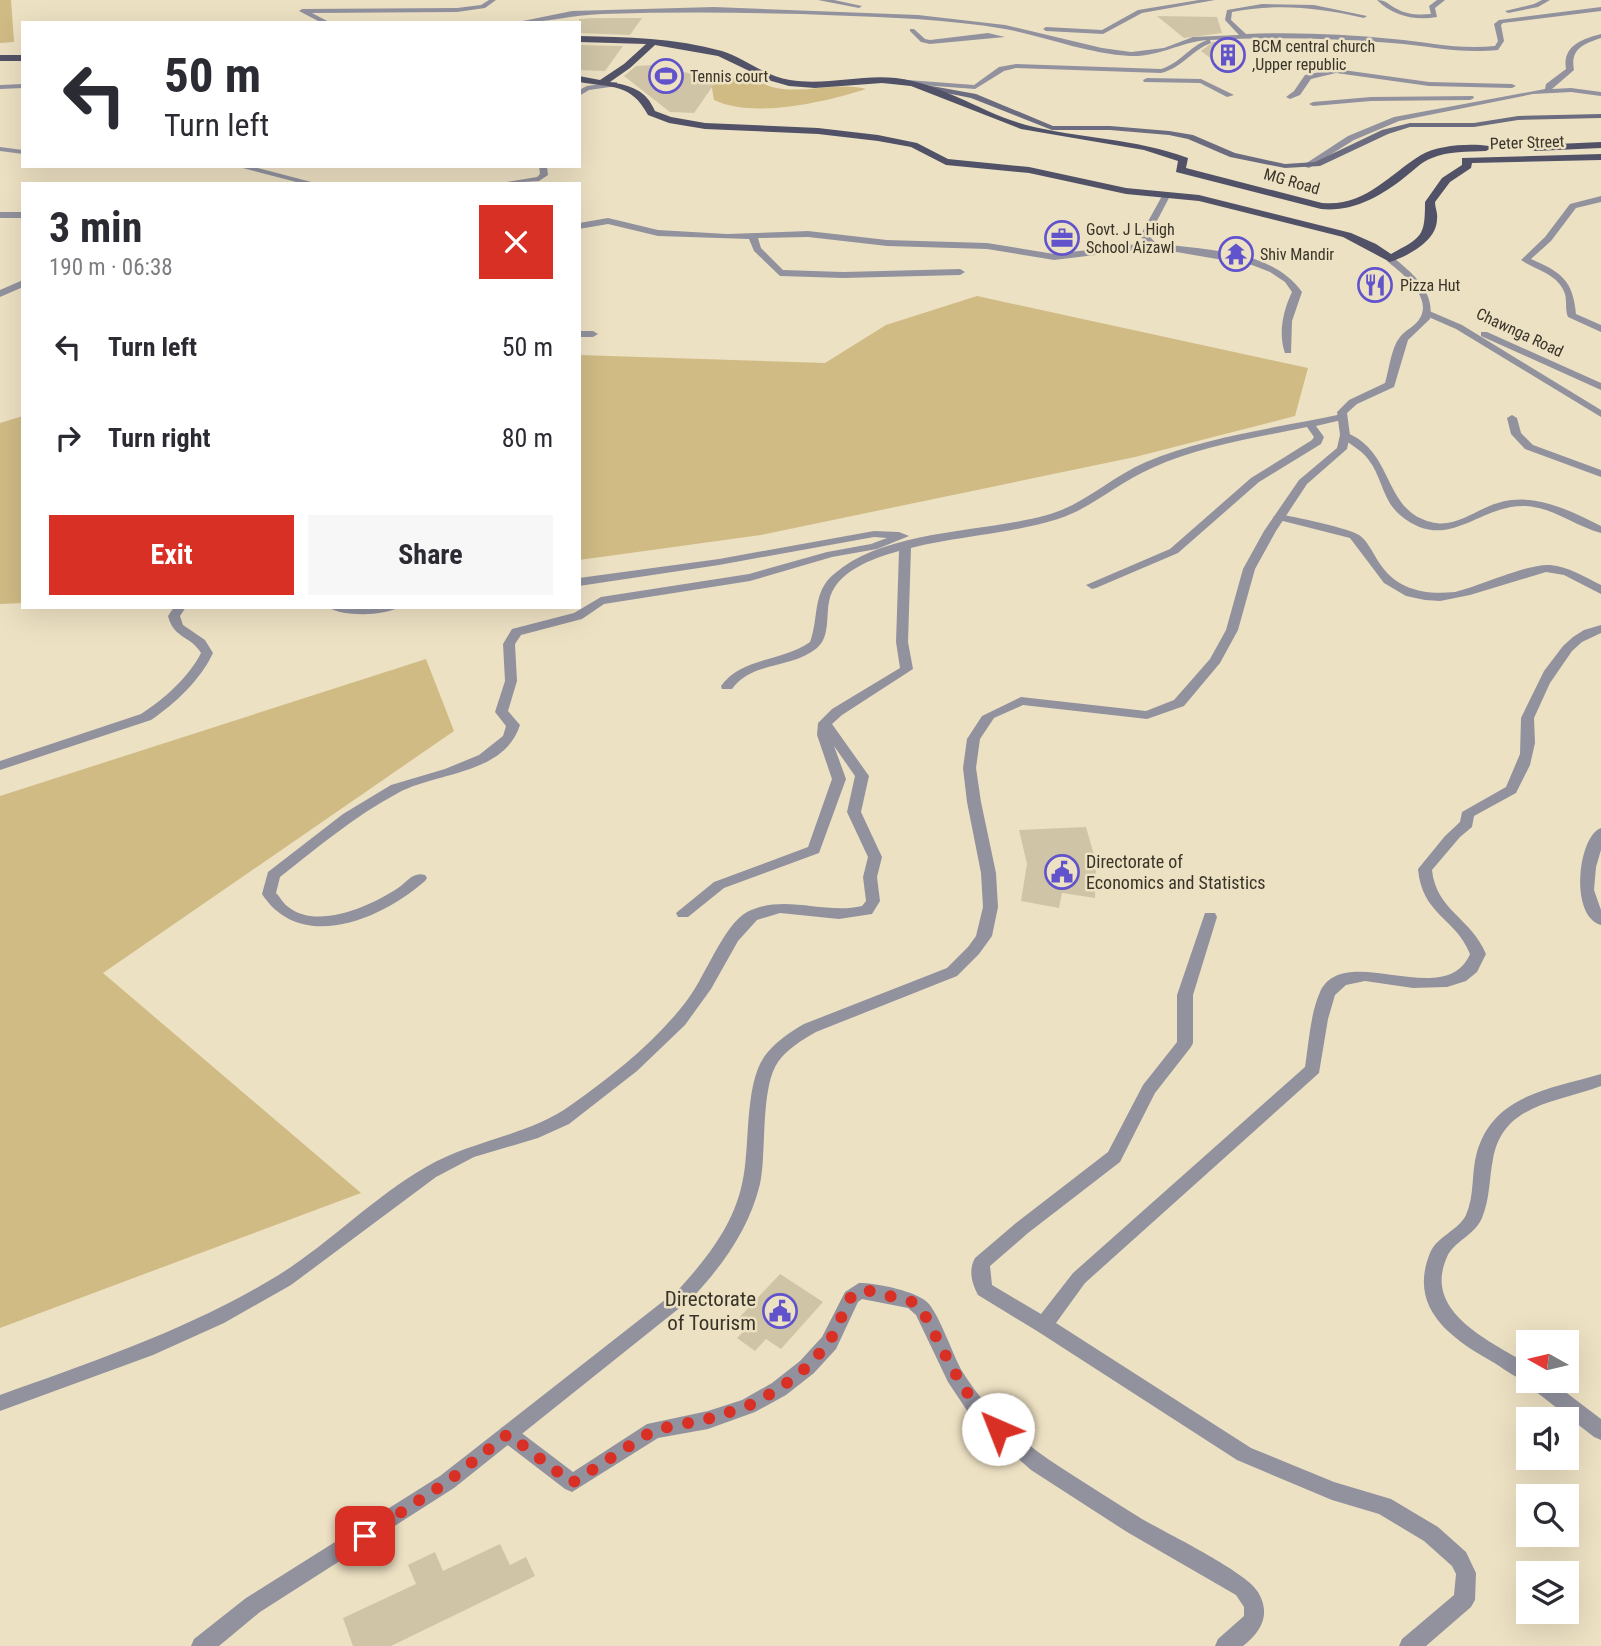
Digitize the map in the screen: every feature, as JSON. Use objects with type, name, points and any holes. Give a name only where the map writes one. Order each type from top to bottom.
[{"type":"main road","points":[[581,39],[652,43],[718,53],[770,80],[793,84],[895,81],[955,90],[1052,128],[1110,128],[1169,133],[1259,162],[1306,166],[1325,161],[1385,132],[1410,125],[1474,125],[1518,118],[1601,116]]},
{"type":"main road","points":[[603,82],[627,66],[652,43]]},
{"type":"main road","points":[[0,61],[21,60]]},
{"type":"main road","points":[[581,79],[614,84],[640,94],[651,113],[669,120],[726,128],[818,131],[868,136],[914,145],[946,162],[1040,172],[1166,196],[1199,198],[1347,235],[1372,246],[1390,259]]},
{"type":"main road","name":"MG Road","points":[[895,81],[963,100],[1022,126],[1156,147],[1184,160],[1181,170],[1321,206],[1341,208],[1357,203],[1387,185],[1426,156],[1448,150],[1601,145]]},
{"type":"main road","name":"Peter Street","points":[[1390,259],[1422,239],[1432,219],[1430,202],[1446,180],[1467,166],[1466,159],[1601,157]]},
{"type":"street","points":[[324,21],[302,11],[449,11],[482,6],[493,0]]},
{"type":"street","points":[[632,12],[633,0]]},
{"type":"street","points":[[733,0],[766,10]]},
{"type":"street","points":[[821,0],[934,14],[967,24]]},
{"type":"street","points":[[1143,0],[1156,8]]},
{"type":"street","points":[[526,21],[560,14],[676,9],[766,10],[918,17],[1017,30],[1103,32],[1132,13],[1212,0]]},
{"type":"street","points":[[1380,0],[1395,12],[1422,18],[1434,16],[1431,7],[1442,0]]},
{"type":"street","points":[[1501,21],[1499,13],[1536,6],[1547,0]]},
{"type":"street","points":[[1244,36],[1228,20],[1230,11],[1252,6],[1287,5],[1334,9],[1364,16]]},
{"type":"street","points":[[912,30],[923,41],[929,42],[988,35],[1099,53],[1131,54],[1165,50],[1193,39],[1244,36],[1392,41],[1475,51],[1497,48],[1502,41],[1497,24],[1501,21],[1601,9]]},
{"type":"street","points":[[1017,30],[1131,54]]},
{"type":"street","points":[[895,81],[969,87],[979,85],[1010,67],[1096,71],[1170,70],[1202,43],[1244,36]]},
{"type":"street","points":[[1306,166],[1352,138],[1397,119],[1548,88],[1570,70],[1568,60],[1572,51],[1586,41],[1601,36]]},
{"type":"street","points":[[1096,71],[1150,80],[1200,81],[1230,95]]},
{"type":"street","points":[[1290,97],[1297,93],[1308,77],[1336,71],[1429,85],[1511,86],[1601,94]]},
{"type":"street","points":[[581,92],[587,88],[614,84]]},
{"type":"street","points":[[0,87],[21,86]]},
{"type":"street","points":[[1313,104],[1371,99],[1488,97],[1511,86]]},
{"type":"street","points":[[0,149],[21,152]]},
{"type":"street","points":[[248,168],[308,182]]},
{"type":"street","points":[[514,182],[539,179],[544,175],[543,168]]},
{"type":"street","points":[[274,182],[285,176]]},
{"type":"street","points":[[1153,245],[1144,236],[1166,196]]},
{"type":"street","points":[[1601,199],[1575,204],[1548,239],[1525,260],[1551,272],[1568,290],[1571,315],[1601,329]]},
{"type":"street","points":[[0,215],[21,215]]},
{"type":"street","points":[[581,226],[608,221],[658,233],[753,236],[808,234],[887,243],[987,246],[1054,257],[1153,245],[1246,262],[1281,272],[1292,281],[1297,292],[1287,311],[1285,328],[1288,351]]},
{"type":"street","points":[[753,236],[757,249],[780,273],[821,275],[960,272]]},
{"type":"street","points":[[1390,259],[1415,282],[1427,308],[1601,414]]},
{"type":"street","points":[[0,294],[21,284]]},
{"type":"street","points":[[202,1646],[253,1605],[410,1508],[661,1315],[712,1265],[731,1237],[751,1184],[762,1080],[771,1059],[789,1041],[810,1028],[952,972],[969,957],[984,936],[992,892],[969,766],[970,744],[987,715],[1001,705],[1021,701],[1147,715],[1164,711],[1179,703],[1216,660],[1232,630],[1249,569],[1279,517],[1303,482],[1342,449],[1345,435],[1342,418],[1346,407],[1390,385],[1402,339],[1425,319],[1427,308]]},
{"type":"street","name":"Chawnga Road","points":[[1427,308],[1601,387]]},
{"type":"street","points":[[581,334],[593,334]]},
{"type":"street","points":[[421,878],[404,891],[368,910],[335,919],[302,921],[279,911],[269,894],[273,875],[348,817],[396,788],[474,763],[505,742],[513,725],[501,712],[511,681],[509,644],[516,632],[578,615],[601,601],[738,580],[831,554],[940,539],[1055,517],[1151,464],[1241,438],[1342,418]]},
{"type":"street","points":[[1512,418],[1516,433],[1529,447],[1601,474]]},
{"type":"street","points":[[1092,586],[1174,551],[1255,480],[1317,442],[1318,437],[1310,424]]},
{"type":"street","points":[[1345,435],[1374,459],[1391,499],[1416,521],[1453,527],[1499,506],[1527,503],[1559,510],[1601,530]]},
{"type":"street","points":[[1279,517],[1354,536],[1383,577],[1403,590],[1422,595],[1460,596],[1548,568],[1571,574],[1601,590]]},
{"type":"street","points":[[581,582],[719,562],[874,534],[904,542]]},
{"type":"street","points":[[727,686],[730,678],[739,672],[778,663],[808,650],[818,638],[820,606],[831,583],[866,558],[904,542]]},
{"type":"street","points":[[683,913],[719,885],[814,850],[839,779],[824,735],[825,723],[837,712],[907,669],[902,642],[904,542]]},
{"type":"street","points":[[0,766],[135,722],[155,712],[201,666],[207,653],[201,643],[177,627],[174,616],[179,609]]},
{"type":"street","points":[[346,609],[376,609]]},
{"type":"street","points":[[1044,1325],[1079,1278],[1313,1069],[1322,1007],[1334,985],[1351,977],[1365,976],[1453,982],[1470,971],[1478,954],[1476,944],[1470,935],[1432,901],[1426,891],[1425,869],[1436,858],[1451,833],[1467,824],[1467,815],[1473,808],[1483,802],[1504,798],[1515,785],[1525,763],[1527,720],[1547,673],[1583,634],[1601,629]]},
{"type":"street","points":[[0,1403],[157,1347],[232,1311],[346,1238],[414,1184],[452,1160],[488,1145],[535,1134],[559,1123],[677,1027],[697,1000],[742,925],[754,915],[777,909],[843,912],[867,910],[873,901],[870,877],[875,857],[854,812],[862,776],[825,723]]},
{"type":"street","points":[[1601,833],[1590,855],[1585,896],[1590,909],[1601,920]]},
{"type":"street","points":[[1210,917],[1185,995],[1185,1043],[1149,1089],[1114,1157],[981,1263],[980,1276],[984,1290],[1044,1325],[1244,1454],[1332,1491],[1384,1506],[1447,1545],[1466,1573],[1464,1601],[1410,1646]]},
{"type":"street","points":[[1516,1366],[1452,1325],[1436,1308],[1431,1290],[1432,1273],[1441,1250],[1473,1221],[1486,1150],[1501,1118],[1518,1107],[1601,1080]]},
{"type":"street","points":[[508,1434],[572,1483],[654,1430],[708,1419],[748,1406],[779,1389],[807,1367],[829,1343],[851,1297],[859,1291],[870,1291],[913,1302],[922,1310],[955,1376],[979,1412],[1017,1447],[1075,1489],[1244,1588],[1253,1599],[1257,1612],[1253,1623],[1226,1646]]},
{"type":"street","points":[[1552,1393],[1601,1431]]},
{"type":"shaded area","points":[[0,0],[11,0],[14,42],[0,43]]},
{"type":"shaded area","points":[[747,75],[769,86],[784,89],[843,86],[866,89],[831,99],[769,108],[730,106],[714,100],[712,88],[707,84]]},
{"type":"shaded area","points":[[977,296],[1308,368],[1295,416],[1135,457],[761,535],[581,560],[581,355],[825,363],[886,325]]},
{"type":"shaded area","points":[[21,417],[21,603],[0,604],[0,423]]},
{"type":"shaded area","points":[[426,659],[454,731],[103,973],[361,1193],[0,1328],[0,796]]},
{"type":"building","points":[[1157,16],[1217,17],[1222,33],[1184,38]]},
{"type":"building","points":[[642,18],[630,35],[581,33],[579,19]]},
{"type":"building","points":[[1213,42],[1226,42],[1231,58],[1213,60],[1201,51]]},
{"type":"building","points":[[581,45],[623,46],[605,71],[581,70]]},
{"type":"building","points":[[655,65],[717,80],[694,113],[670,112],[624,76],[636,66]]},
{"type":"building","name":"Directorate of Economics and Statistics","points":[[1086,827],[1096,862],[1095,898],[1062,893],[1059,908],[1021,901],[1027,864],[1019,830]]},
{"type":"building","name":"Directorate of Tourism","points":[[780,1274],[823,1302],[781,1349],[766,1339],[755,1351],[737,1338],[748,1327],[737,1320]]},
{"type":"building","points":[[500,1544],[510,1565],[526,1557],[535,1576],[391,1646],[353,1646],[343,1618],[416,1584],[408,1565],[435,1552],[443,1571]]},
{"type":"place","name":"BCM central church ,Upper republic","points":[[1228,55]]},
{"type":"place","name":"Tennis court","points":[[666,76]]},
{"type":"place","name":"Govt. J L High School Aizawl","points":[[1062,238]]},
{"type":"place","name":"Shiv Mandir","points":[[1236,254]]},
{"type":"place","name":"Pizza Hut","points":[[1375,285]]},
{"type":"place","name":"Directorate of Economics and Statistics","points":[[1062,872]]},
{"type":"place","name":"Directorate of Tourism","points":[[780,1311]]},
{"type":"route","points":[[365,1536],[447,1482],[508,1434],[572,1483],[654,1430],[669,1429],[748,1406],[779,1389],[807,1367],[829,1343],[851,1297],[859,1291],[870,1291],[913,1302],[922,1310],[955,1376],[979,1412],[998,1429]]}]
